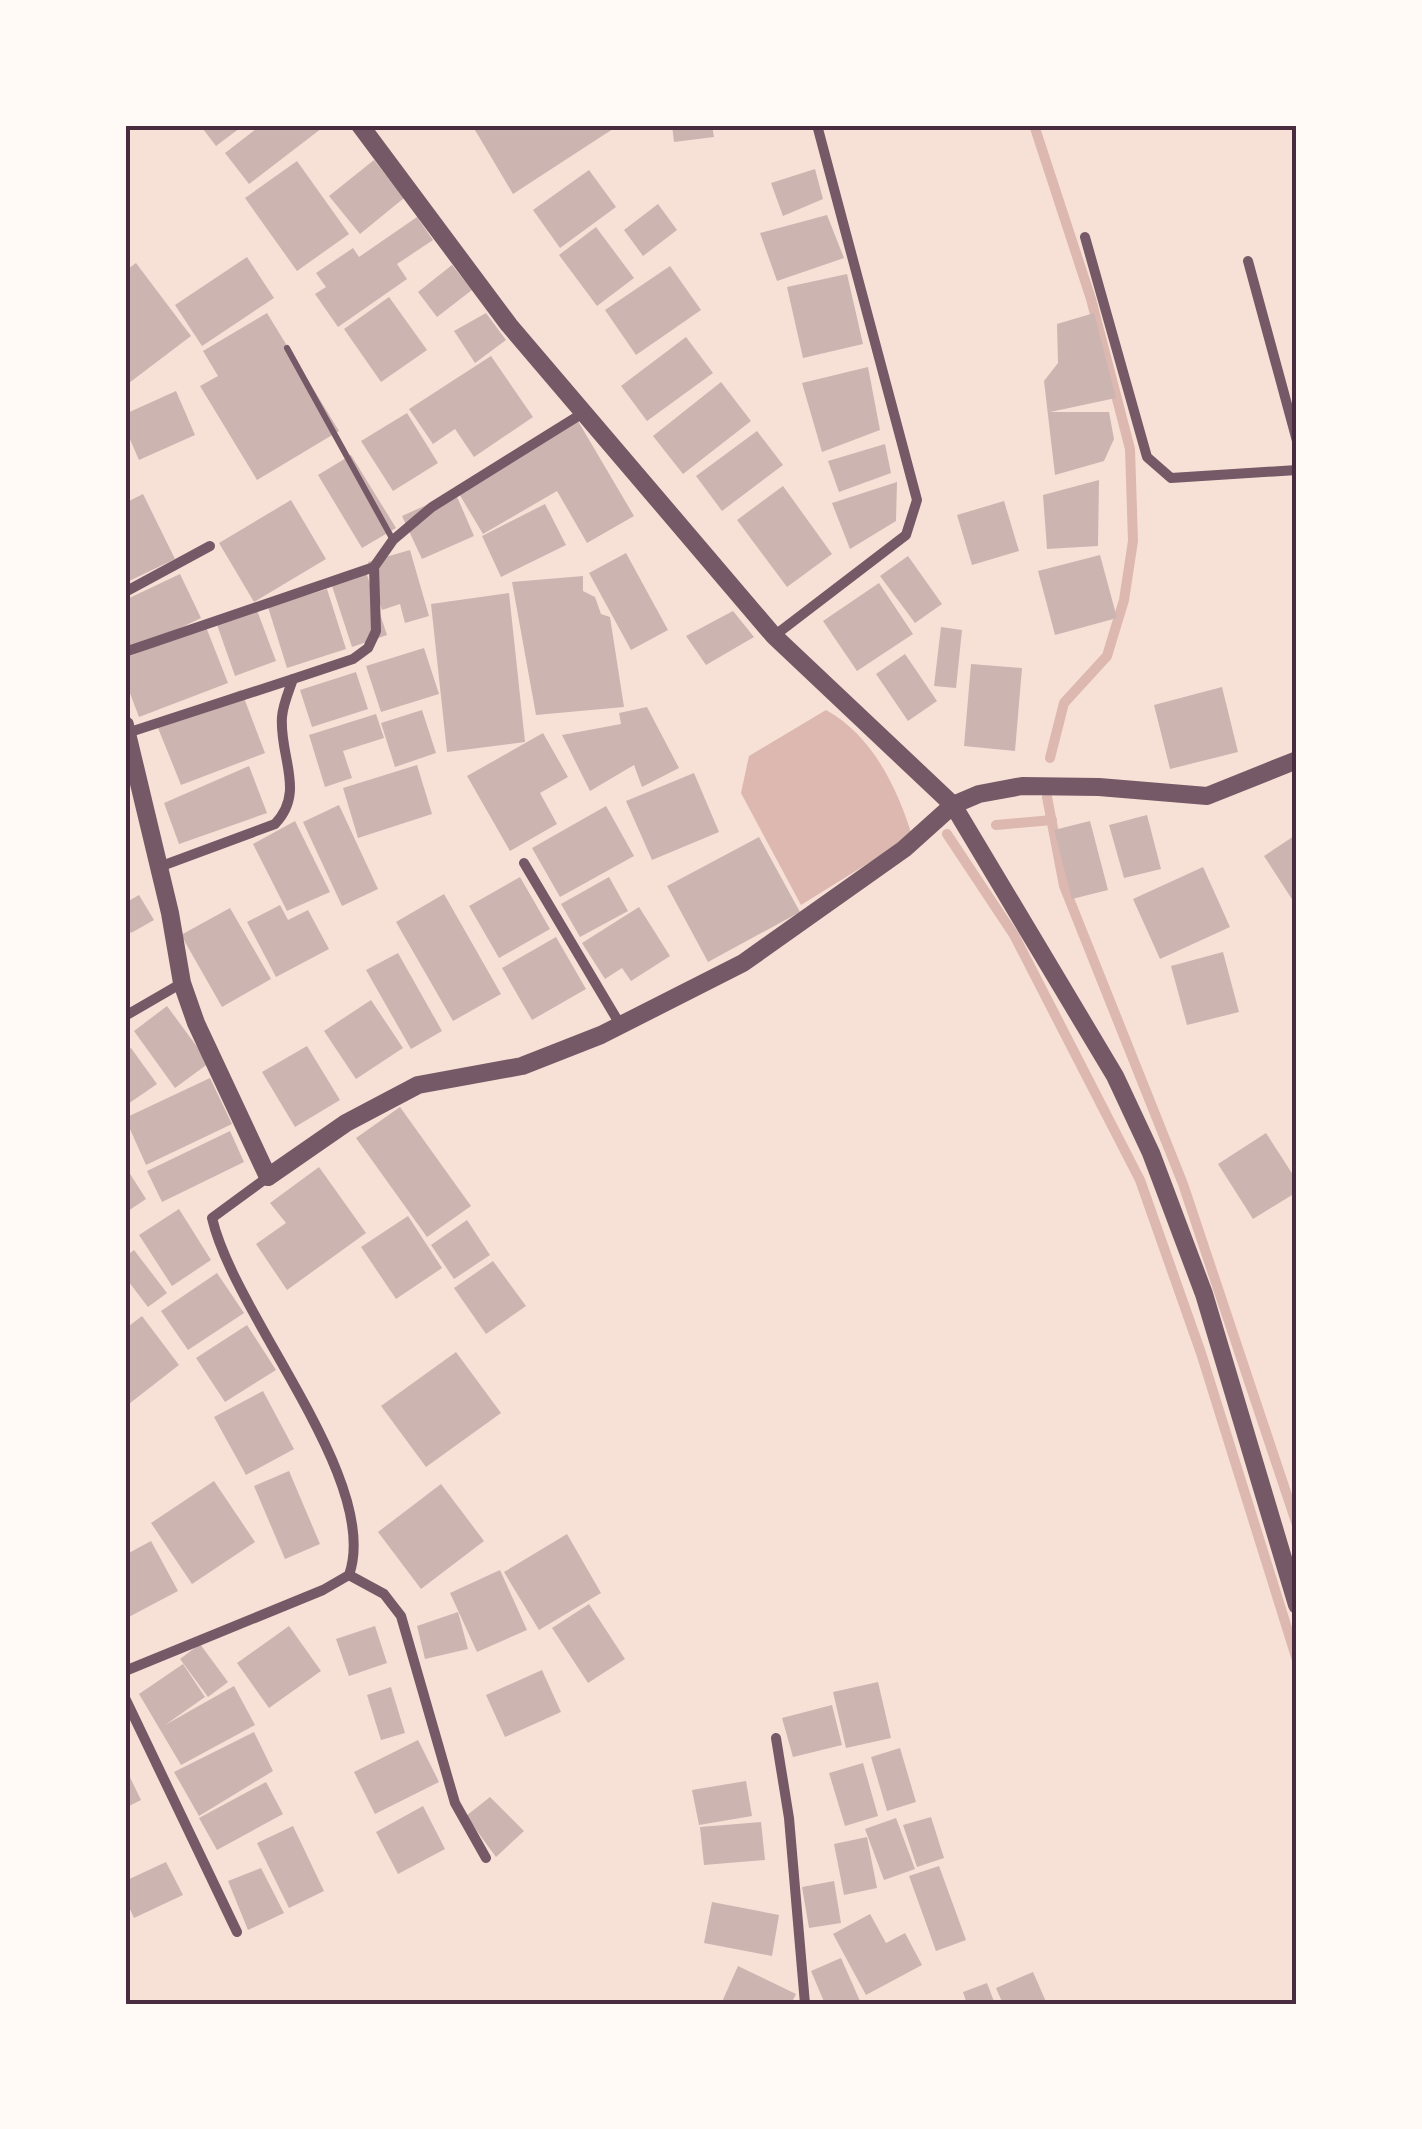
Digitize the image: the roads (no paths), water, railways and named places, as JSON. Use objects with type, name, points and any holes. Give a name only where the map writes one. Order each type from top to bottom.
[{"type":"street","points":[[360,125],[508,325],[774,636],[954,805],[1115,1076],[1151,1153],[1204,1294],[1297,1605]]},
{"type":"street","points":[[774,636],[906,535],[916,500],[818,125]]},
{"type":"street","points":[[1086,237],[1147,457],[1159,472],[1171,478],[1297,470]]},
{"type":"street","points":[[1248,262],[1297,441]]},
{"type":"street","points":[[125,652],[374,567],[393,540],[432,507],[584,413]]},
{"type":"street","points":[[125,592],[210,546]]},
{"type":"street","points":[[268,1177],[196,1023],[182,983],[126,729],[353,659],[368,648],[376,631],[374,567]]},
{"type":"street","points":[[159,868],[275,824],[286,812],[292,794],[282,718],[293,679]]},
{"type":"street","points":[[349,1575],[357,1538],[340,1477],[296,1395],[284,1361],[263,1332],[220,1249],[212,1218],[346,1123],[418,1085],[522,1066],[621,1026],[743,963],[904,850],[954,805],[980,794],[1022,786],[1100,787],[1207,796],[1297,760]]},
{"type":"street","points":[[524,863],[621,1026]]},
{"type":"street","points":[[125,1016],[182,983]]},
{"type":"street","points":[[125,1670],[349,1575]]},
{"type":"street","points":[[349,1575],[384,1594],[401,1616],[455,1803],[486,1858]]},
{"type":"street","points":[[125,1698],[237,1932]]},
{"type":"street","points":[[776,1738],[788,1818],[805,2004]]},
{"type":"lane","points":[[288,348],[393,540]]},
{"type":"waterway","points":[[1034,125],[1091,299],[1130,449],[1133,541],[1124,600],[1107,656],[1064,703],[1050,758]]},
{"type":"waterway","points":[[1047,797],[1064,886],[1183,1184],[1297,1525]]},
{"type":"waterway","points":[[996,825],[1052,820]]},
{"type":"waterway","points":[[947,834],[1014,935],[1140,1180],[1201,1353],[1297,1660]]}]
